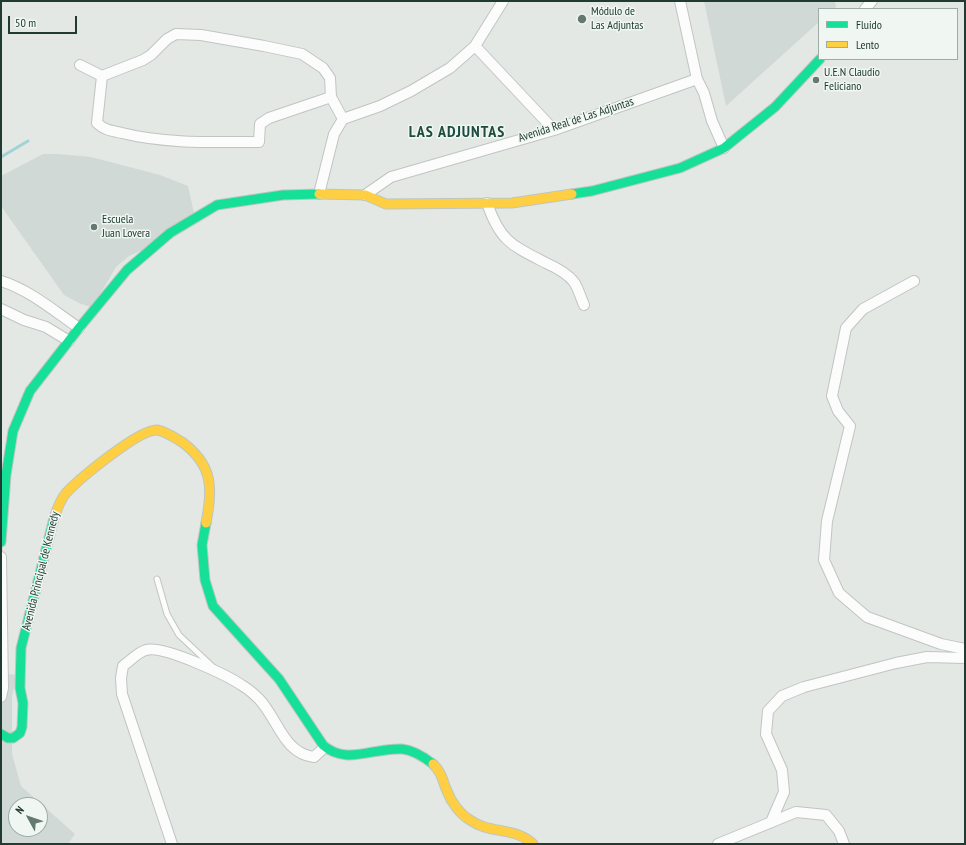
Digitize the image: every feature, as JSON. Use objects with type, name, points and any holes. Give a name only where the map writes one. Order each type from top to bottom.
[{"type":"street","points":[[320,194],[334,134],[343,119],[380,106],[411,91],[450,68],[475,46],[503,1]]},
{"type":"street","points":[[680,1],[697,79],[704,93],[712,121],[724,148]]},
{"type":"street","points":[[80,65],[102,76],[147,57],[167,39],[176,34],[201,35],[264,46],[302,54],[323,68],[330,78],[331,97],[343,119]]},
{"type":"street","points":[[475,46],[554,130]]},
{"type":"street","points":[[1,542],[6,475],[13,431],[30,391],[79,328],[132,266],[170,233],[217,205],[283,194],[365,195],[386,204],[512,203],[592,191],[680,168],[724,148],[775,107],[819,60]]},
{"type":"street","points":[[102,76],[97,123],[102,128],[133,136],[169,141],[259,142],[260,124],[269,118],[331,97]]},
{"type":"street","name":"Avenida Real de Las Adjuntas","points":[[365,195],[391,177],[554,130],[697,79]]},
{"type":"street","points":[[487,203],[492,219],[500,233],[519,250],[558,269],[574,282],[584,305]]},
{"type":"street","points":[[1,281],[26,292],[79,328]]},
{"type":"street","points":[[914,281],[863,310],[846,328],[832,396],[838,411],[850,426],[828,521],[824,560],[839,593],[867,617],[941,644],[965,649]]},
{"type":"street","points":[[1,309],[24,320],[46,327],[69,341]]},
{"type":"street","name":"Avenida Principal de Kennedy","points":[[1,734],[8,738],[17,736],[22,727],[23,703],[20,688],[21,648],[57,508],[65,494],[92,470],[134,439],[147,432],[158,430],[174,437],[188,447],[199,457],[207,473],[210,484],[207,519],[202,545],[205,580],[213,606],[279,679],[325,747]]},
{"type":"street","points":[[1,557],[3,688],[1,697]]},
{"type":"street","points":[[172,844],[122,694],[121,678],[123,666],[146,650],[163,651],[190,659],[243,686],[260,700],[290,745],[304,756],[314,757],[325,747],[337,753],[349,754],[401,749],[424,757],[440,773],[448,793],[454,803],[468,819],[475,824],[487,828],[524,836],[533,844]]},
{"type":"street","points":[[771,822],[784,792],[782,770],[766,734],[768,710],[782,696],[804,687],[896,663],[927,657],[965,658]]},
{"type":"street","points":[[718,844],[796,812],[826,815],[839,831],[844,844]]},
{"type":"lane","points":[[157,579],[167,614],[179,635],[221,675]]},
{"type":"shaded area","points":[[704,1],[835,1],[835,8],[818,8],[818,23],[726,106]]},
{"type":"shaded area","name":"Escuela Juan Lovera","points":[[43,154],[91,157],[160,175],[188,186],[194,213],[147,248],[129,256],[116,267],[98,298],[90,307],[79,303],[64,295],[1,206],[1,176]]},
{"type":"shaded area","points":[[1,533],[3,534],[1,673]]},
{"type":"shaded area","points":[[1,673],[17,675],[12,696],[12,754],[21,786],[33,797],[8,797],[8,837],[48,837],[48,810],[75,834],[68,844],[1,844]]},
{"type":"waterway","points":[[1,157],[28,141]]},
{"type":"traffic: fast","points":[[572,194],[592,191],[680,168],[724,148],[775,107],[819,60]]},
{"type":"traffic: fast","points":[[1,542],[6,475],[13,431],[30,391],[127,270],[170,233],[217,205],[283,195],[319,194]]},
{"type":"traffic: fast","points":[[1,734],[8,738],[13,738],[20,733],[22,727],[23,703],[20,688],[21,648],[54,518]]},
{"type":"traffic: fast","points":[[206,523],[202,545],[205,580],[213,606],[279,679],[323,745],[332,751],[351,755],[382,750],[402,749],[418,754],[433,764]]},
{"type":"traffic: slow","points":[[319,194],[365,195],[386,204],[512,203],[572,194]]},
{"type":"traffic: slow","points":[[54,518],[66,493],[83,477],[137,437],[157,430],[167,433],[182,442],[200,459],[205,469],[210,488],[210,499],[206,523]]},
{"type":"traffic: slow","points":[[433,764],[441,774],[453,803],[466,817],[485,827],[519,835],[533,844]]},
{"type":"place","name":"Módulo de Las Adjuntas","points":[[582,19]]},
{"type":"place","name":"U.E.N Claudio Feliciano","points":[[816,80]]},
{"type":"place","name":"Escuela Juan Lovera","points":[[94,227]]},
{"type":"district","name":"LAS ADJUNTAS","points":[[457,132]]}]
